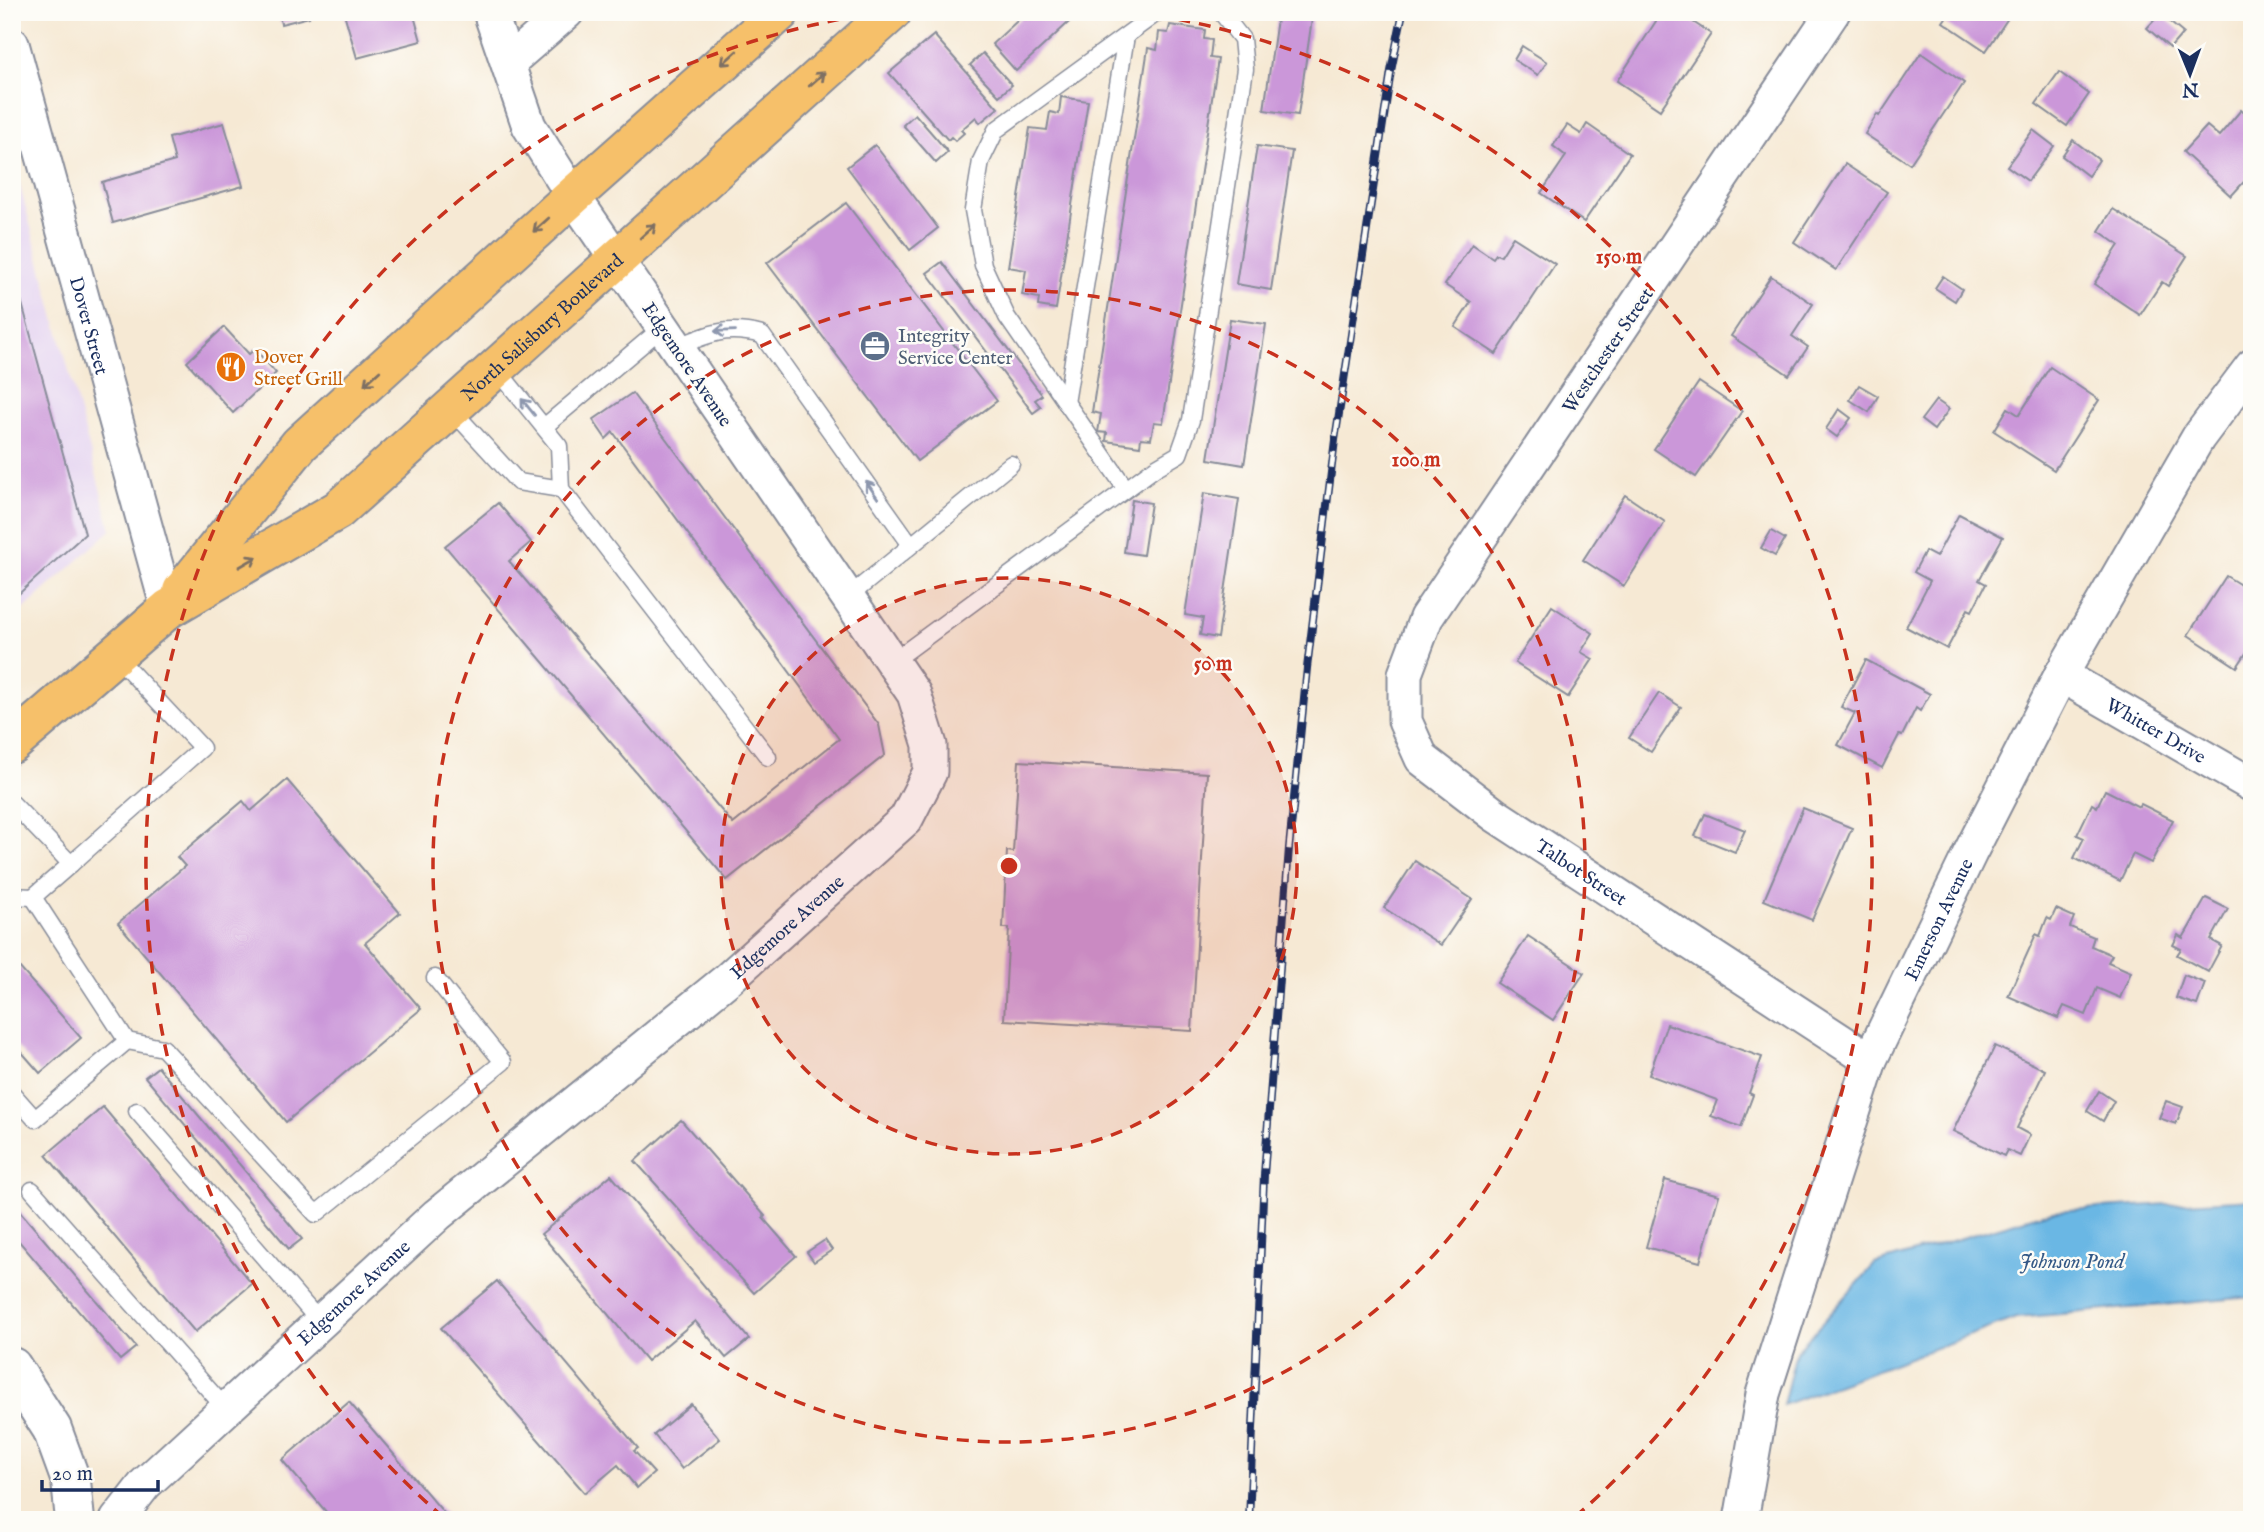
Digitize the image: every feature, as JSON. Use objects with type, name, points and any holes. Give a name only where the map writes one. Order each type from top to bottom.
[{"type":"main road","name":"North Salisbury Boulevard","points":[[167,609],[300,444],[780,12]]},
{"type":"main road","name":"North Salisbury Boulevard","points":[[12,744],[167,609],[338,510],[892,12]]},
{"type":"street","name":"Edgemore Avenue","points":[[117,1520],[145,1484],[437,1215],[728,979],[906,819],[930,772],[930,745],[914,694],[573,196],[529,126],[490,12]]},
{"type":"street","points":[[508,63],[567,12]]},
{"type":"street","name":"Westchester Street","points":[[1426,618],[1833,12]]},
{"type":"street","name":"Dover Street","points":[[12,44],[167,609]]},
{"type":"street","name":"Emerson Avenue","points":[[1741,1520],[1763,1394],[1870,1060],[1970,853],[2061,675],[2198,438],[2252,366]]},
{"type":"street","name":"Talbot Street","points":[[1426,618],[1405,674],[1405,721],[1422,759],[1495,815],[1870,1060]]},
{"type":"street","name":"Whitter Drive","points":[[2061,675],[2252,785]]},
{"type":"street","points":[[12,1367],[52,1429],[71,1480],[75,1520]]},
{"type":"lane","points":[[1126,489],[1007,317],[983,265],[973,210],[981,161],[996,130],[1158,12]]},
{"type":"lane","points":[[892,662],[1126,489],[1179,454],[1191,420],[1245,69],[1242,39],[1221,12]]},
{"type":"lane","points":[[1066,402],[1126,36]]},
{"type":"lane","points":[[544,427],[670,337],[714,331],[746,331],[762,335],[911,545]]},
{"type":"lane","points":[[496,368],[559,446],[561,489],[768,757]]},
{"type":"lane","points":[[451,409],[518,482],[561,489]]},
{"type":"lane","points":[[848,597],[1011,464]]},
{"type":"lane","points":[[12,896],[33,897],[202,748],[114,654]]},
{"type":"lane","points":[[12,803],[71,864]]},
{"type":"lane","points":[[33,897],[127,1041],[163,1048],[316,1214],[503,1062],[436,978]]},
{"type":"lane","points":[[12,1093],[35,1119],[127,1041]]},
{"type":"lane","points":[[137,1111],[320,1322]]},
{"type":"lane","points":[[32,1190],[226,1409]]},
{"type":"shaded area","points":[[12,156],[111,530],[12,620]]},
{"type":"water","name":"Johnson Pond","points":[[2252,1199],[2252,1297],[2016,1318],[1783,1405],[1796,1352],[1875,1264],[2052,1211]]},
{"type":"building","points":[[278,12],[307,12],[309,17],[281,24]]},
{"type":"building","points":[[413,12],[421,41],[357,58],[344,13]]},
{"type":"building","points":[[1027,12],[1080,12],[1016,71],[992,44]]},
{"type":"building","points":[[1278,12],[1313,12],[1298,115],[1264,110]]},
{"type":"building","points":[[1662,12],[1678,12],[1711,34],[1660,110],[1617,81]]},
{"type":"building","points":[[1950,12],[2012,12],[1986,51],[1943,22]]},
{"type":"building","points":[[2160,14],[2183,33],[2170,48],[2147,28]]},
{"type":"building","points":[[1170,25],[1205,30],[1204,39],[1212,40],[1210,58],[1218,59],[1163,423],[1154,422],[1151,439],[1141,438],[1140,446],[1106,441],[1107,433],[1098,432],[1101,414],[1092,412],[1148,48],[1157,50],[1159,32],[1168,33]]},
{"type":"building","points":[[934,35],[998,108],[980,123],[976,117],[961,130],[964,133],[955,141],[951,137],[948,140],[889,73]]},
{"type":"building","points":[[1522,46],[1547,62],[1538,75],[1514,60]]},
{"type":"building","points":[[983,53],[1012,85],[999,96],[970,65]]},
{"type":"building","points":[[1921,53],[1964,83],[1910,164],[1865,134]]},
{"type":"building","points":[[2059,72],[2089,94],[2067,126],[2036,104]]},
{"type":"building","points":[[1061,97],[1088,101],[1056,309],[1038,306],[1039,298],[1022,295],[1026,270],[1008,267],[1030,128],[1047,130],[1050,112],[1059,114]]},
{"type":"building","points":[[2241,110],[2252,120],[2252,173],[2231,196],[2183,152],[2207,126],[2219,136]]},
{"type":"building","points":[[915,114],[948,152],[936,163],[903,125]]},
{"type":"building","points":[[224,123],[243,186],[113,223],[102,182],[175,161],[169,138]]},
{"type":"building","points":[[1587,124],[1630,154],[1584,222],[1541,193],[1566,156],[1553,146],[1567,125],[1581,134]]},
{"type":"building","points":[[2033,130],[2054,146],[2028,181],[2007,166]]},
{"type":"building","points":[[2073,140],[2099,160],[2088,176],[2062,156]]},
{"type":"building","points":[[875,145],[938,228],[910,250],[847,167]]},
{"type":"building","points":[[1257,146],[1292,151],[1271,290],[1236,284]]},
{"type":"building","points":[[1845,164],[1887,192],[1836,270],[1794,242]]},
{"type":"building","points":[[846,203],[997,401],[917,461],[767,263]]},
{"type":"building","points":[[2113,209],[2187,256],[2168,286],[2162,282],[2140,315],[2094,284],[2119,245],[2099,231]]},
{"type":"building","points":[[1513,237],[1555,264],[1496,354],[1455,327],[1471,302],[1445,285],[1472,244],[1493,258],[1496,254],[1501,256]]},
{"type":"building","points":[[942,262],[1042,395],[1035,400],[1041,407],[1033,413],[927,273]]},
{"type":"building","points":[[12,267],[85,534],[12,600]]},
{"type":"building","points":[[1771,276],[1813,304],[1792,336],[1808,347],[1789,375],[1731,336]]},
{"type":"building","points":[[1943,276],[1962,289],[1955,301],[1935,288]]},
{"type":"building","points":[[1230,319],[1266,324],[1244,465],[1208,459]]},
{"type":"building","name":"Dover Street Grill","points":[[224,327],[249,354],[255,349],[276,373],[233,413],[187,362]]},
{"type":"building","points":[[2050,367],[2099,400],[2054,470],[1994,431],[2008,408],[2019,415]]},
{"type":"building","points":[[1699,382],[1742,411],[1696,477],[1654,449]]},
{"type":"building","points":[[1859,385],[1878,396],[1869,412],[1850,400]]},
{"type":"building","points":[[632,393],[879,725],[885,755],[727,880],[445,546],[498,503],[531,542],[509,561],[733,824],[839,739],[613,432],[606,439],[593,420]]},
{"type":"building","points":[[1936,400],[1949,409],[1934,430],[1921,420]]},
{"type":"building","points":[[1839,409],[1851,418],[1837,437],[1826,429]]},
{"type":"building","points":[[1204,493],[1239,499],[1218,638],[1200,635],[1203,618],[1185,615]]},
{"type":"building","points":[[1625,495],[1665,522],[1624,586],[1583,560]]},
{"type":"building","points":[[1132,500],[1151,503],[1143,555],[1124,552]]},
{"type":"building","points":[[1959,514],[2003,537],[1979,580],[1986,584],[1972,611],[1968,609],[1947,649],[1906,627],[1930,581],[1914,572],[1925,551],[1936,557]]},
{"type":"building","points":[[1771,531],[1785,539],[1775,556],[1761,548]]},
{"type":"building","points":[[2226,576],[2252,592],[2252,648],[2250,647],[2237,667],[2188,635]]},
{"type":"building","points":[[1552,606],[1593,633],[1581,652],[1593,659],[1568,697],[1515,663]]},
{"type":"building","points":[[1866,660],[1930,694],[1920,711],[1916,708],[1882,768],[1838,745],[1855,713],[1841,707]]},
{"type":"building","points":[[1659,693],[1681,707],[1651,752],[1629,738]]},
{"type":"building","points":[[1019,761],[1207,773],[1192,1031],[1004,1020],[1009,928],[1003,928],[1007,851],[1013,852]]},
{"type":"building","points":[[287,780],[400,913],[365,943],[421,1009],[286,1122],[118,923],[185,866],[177,857],[243,801],[251,811]]},
{"type":"building","points":[[2105,790],[2173,820],[2151,863],[2133,854],[2120,881],[2074,858],[2084,838],[2077,835],[2092,804],[2097,807]]},
{"type":"building","points":[[1803,808],[1852,828],[1812,920],[1764,900]]},
{"type":"building","points":[[1705,814],[1745,830],[1735,852],[1695,836]]},
{"type":"building","points":[[1415,861],[1472,899],[1441,945],[1384,908]]},
{"type":"building","points":[[2206,898],[2228,909],[2211,940],[2222,946],[2208,972],[2177,955],[2181,949],[2173,945],[2178,935],[2183,938]]},
{"type":"building","points":[[2056,909],[2074,917],[2070,927],[2094,937],[2091,946],[2112,955],[2108,962],[2131,972],[2120,998],[2097,988],[2086,1015],[2064,1006],[2058,1018],[2008,996],[2036,934],[2040,936],[2047,918],[2051,920]]},
{"type":"building","points":[[1528,936],[1584,973],[1553,1020],[1497,983]]},
{"type":"building","points":[[12,959],[81,1038],[40,1073],[12,1041]]},
{"type":"building","points":[[2184,975],[2205,983],[2197,1005],[2176,998]]},
{"type":"building","points":[[1667,1024],[1762,1057],[1749,1093],[1753,1095],[1741,1127],[1711,1116],[1717,1100],[1649,1075]]},
{"type":"building","points":[[1995,1046],[2045,1070],[2017,1128],[2030,1135],[2020,1156],[2007,1150],[2004,1156],[1953,1131]]},
{"type":"building","points":[[158,1067],[302,1239],[289,1249],[145,1077]]},
{"type":"building","points":[[2099,1091],[2114,1101],[2103,1121],[2087,1111]]},
{"type":"building","points":[[2166,1101],[2183,1107],[2176,1124],[2159,1118]]},
{"type":"building","points":[[103,1107],[252,1284],[195,1332],[46,1155]]},
{"type":"building","points":[[681,1120],[765,1216],[763,1218],[796,1256],[754,1293],[635,1161]]},
{"type":"building","points":[[611,1175],[749,1339],[726,1358],[695,1321],[647,1361],[541,1234]]},
{"type":"building","points":[[1665,1180],[1719,1195],[1700,1262],[1646,1247]]},
{"type":"building","points":[[12,1202],[136,1347],[120,1360],[12,1233]]},
{"type":"building","points":[[825,1240],[832,1250],[814,1262],[807,1252]]},
{"type":"building","points":[[497,1281],[638,1448],[634,1451],[654,1473],[637,1488],[618,1465],[585,1493],[441,1328]]},
{"type":"building","points":[[349,1402],[450,1520],[333,1520],[282,1460]]},
{"type":"building","points":[[691,1404],[720,1439],[682,1469],[654,1435]]},
{"type":"railway","points":[[1249,1520],[1264,1175],[1289,848],[1307,668],[1335,440],[1391,71],[1403,12]]},
{"type":"place","name":"Integrity Service Center","points":[[875,346]]},
{"type":"place","name":"Dover Street Grill","points":[[231,367]]}]
